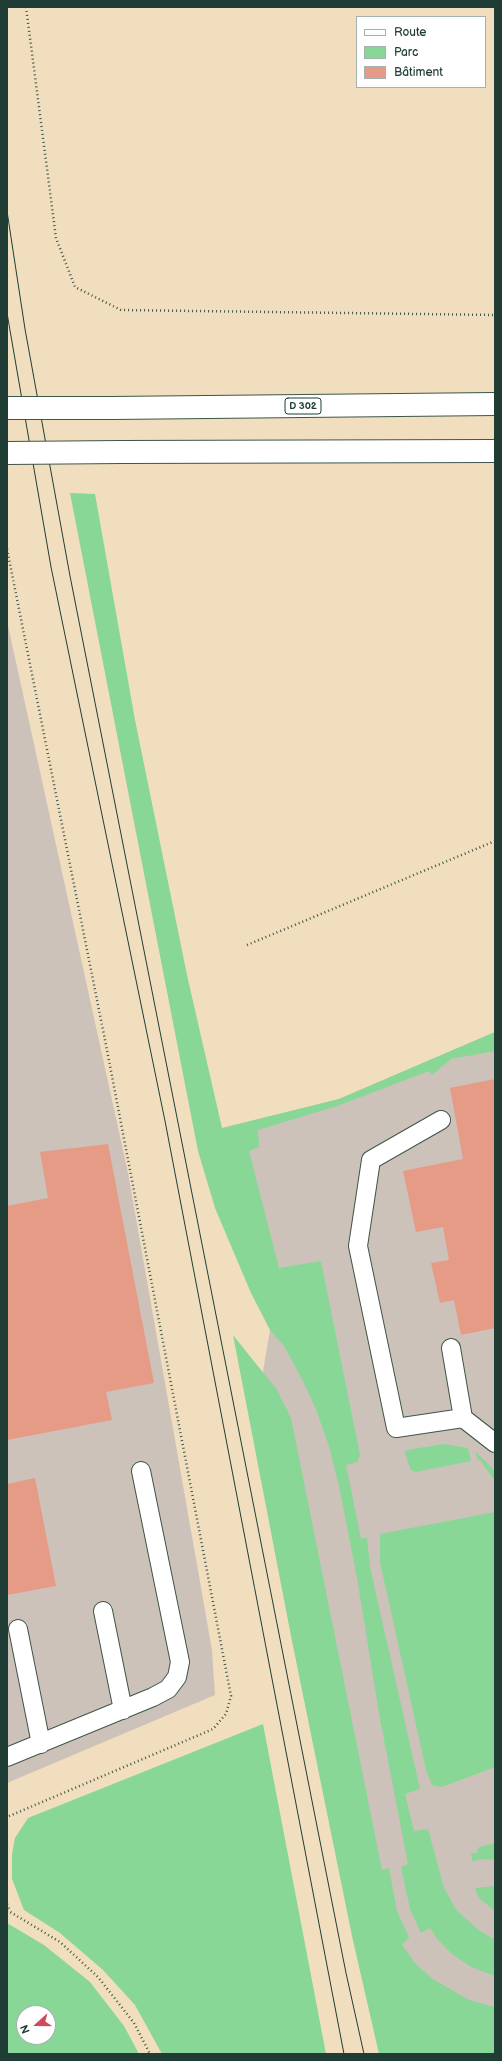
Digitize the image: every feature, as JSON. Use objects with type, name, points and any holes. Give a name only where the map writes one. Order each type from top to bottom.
[{"type":"main road","name":"D 302","points":[[7,408],[495,404]]},
{"type":"main road","points":[[7,453],[495,451]]},
{"type":"lane","points":[[441,1120],[372,1160],[358,1246],[396,1428],[463,1418]]},
{"type":"lane","points":[[451,1348],[463,1418],[495,1443]]},
{"type":"lane","points":[[7,1757],[124,1710],[168,1689],[176,1677],[180,1662],[141,1471]]},
{"type":"lane","points":[[103,1611],[124,1710]]},
{"type":"lane","points":[[18,1629],[41,1744]]},
{"type":"path","points":[[26,7],[56,238],[75,287],[122,310],[495,315]]},
{"type":"path","points":[[7,549],[106,1045]]},
{"type":"path","points":[[247,945],[495,841]]},
{"type":"path","points":[[7,1904],[8,1911],[60,1942],[98,1977],[134,2023],[150,2054]]},
{"type":"shaded area","points":[[7,621],[128,1173],[212,1650],[215,1695],[7,1783]]},
{"type":"shaded area","points":[[495,1032],[495,2054],[408,2054],[263,1371],[270,1330],[223,1128],[339,1099]]},
{"type":"green space","points":[[70,493],[95,494],[135,720],[187,975],[222,1128],[339,1099],[495,1032],[495,1051],[451,1059],[432,1075],[429,1071],[337,1106],[258,1130],[259,1147],[249,1151],[279,1268],[321,1261],[360,1455],[357,1462],[346,1465],[361,1539],[367,1537],[370,1567],[420,1789],[405,1794],[414,1831],[428,1829],[444,1888],[457,1911],[480,1931],[495,1940],[495,1976],[471,1967],[452,1954],[438,1940],[430,1928],[421,1933],[410,1909],[401,1867],[408,1864],[380,1719],[357,1578],[339,1486],[328,1443],[315,1407],[284,1346],[270,1330],[251,1293],[215,1208],[198,1151]]},
{"type":"green space","points":[[233,1335],[277,1390],[291,1418],[382,1870],[389,1868],[397,1911],[409,1938],[402,1945],[415,1963],[431,1978],[469,2000],[495,2007],[495,2054],[379,2054],[352,1936],[291,1636]]},
{"type":"green space","points":[[443,1444],[468,1448],[471,1461],[416,1472],[411,1470],[405,1453],[407,1450]]},
{"type":"green space","points":[[475,1451],[495,1471],[495,1481],[480,1460],[478,1460]]},
{"type":"green space","points":[[495,1512],[495,1767],[442,1787],[432,1785],[426,1770],[380,1562],[380,1534]]},
{"type":"green space","points":[[263,1724],[326,2054],[162,2054],[135,2005],[103,1970],[60,1933],[24,1910],[12,1879],[12,1854],[15,1838],[28,1818]]},
{"type":"green space","points":[[495,1843],[495,1860],[485,1859],[472,1861],[471,1853],[476,1853],[479,1847]]},
{"type":"green space","points":[[495,1886],[495,1911],[479,1898],[475,1888]]},
{"type":"green space","points":[[7,1923],[44,1945],[90,1982],[124,2026],[139,2054],[7,2054]]},
{"type":"building","points":[[495,1079],[495,1328],[461,1335],[454,1300],[440,1303],[431,1263],[449,1260],[443,1227],[416,1232],[403,1171],[463,1159],[450,1088]]},
{"type":"building","points":[[108,1144],[154,1383],[106,1392],[112,1420],[7,1440],[7,1206],[48,1198],[40,1152]]},
{"type":"building","points":[[35,1478],[56,1586],[7,1595],[7,1484]]},
{"type":"tram line","points":[[7,211],[25,329],[70,576],[346,1973],[364,2054]]},
{"type":"tram line","points":[[7,313],[51,567],[165,1121],[344,2054]]}]
